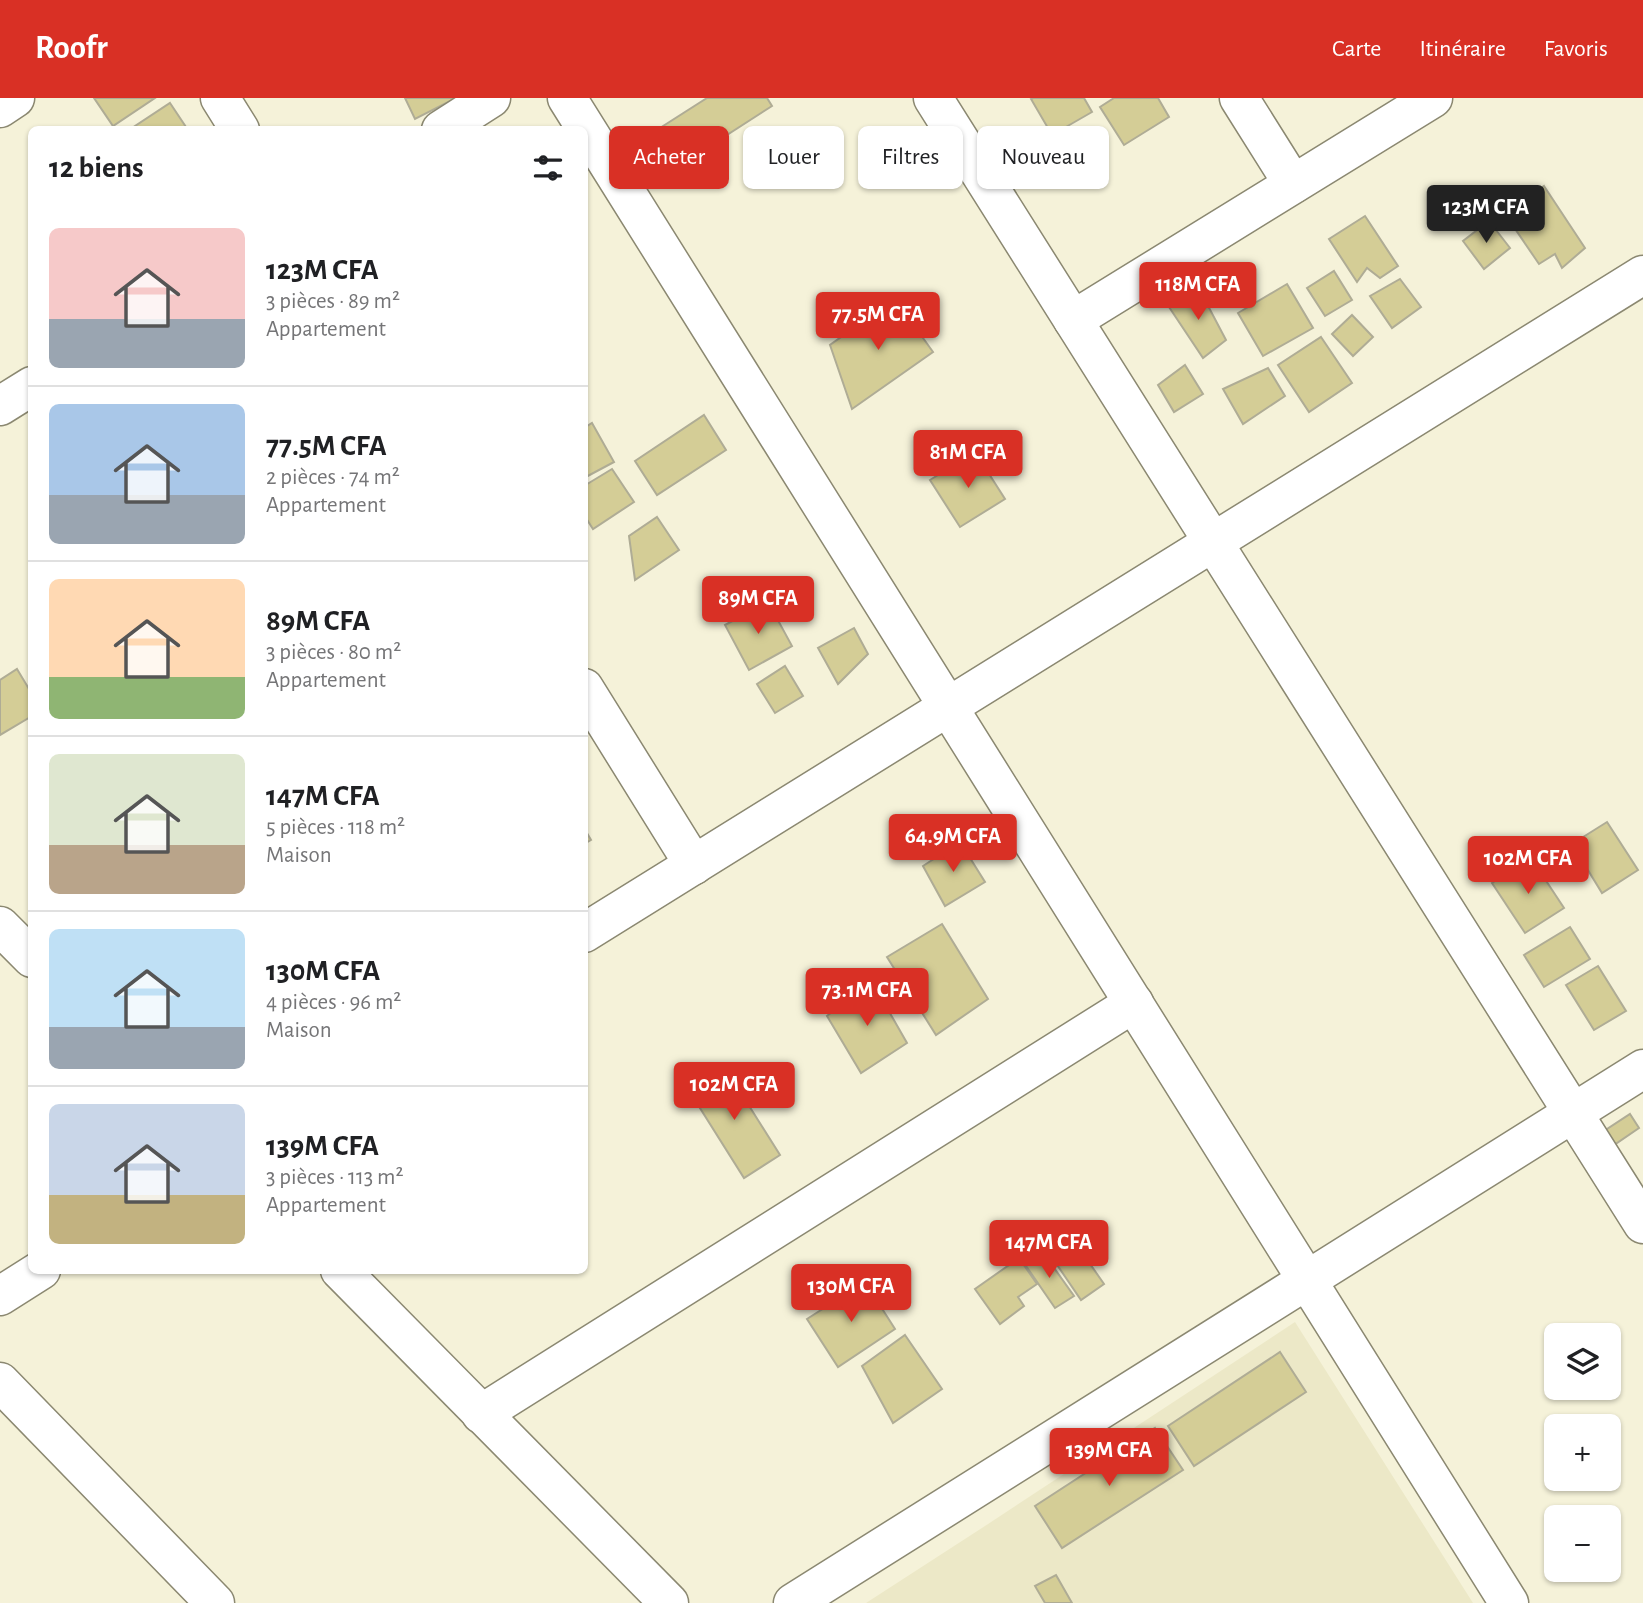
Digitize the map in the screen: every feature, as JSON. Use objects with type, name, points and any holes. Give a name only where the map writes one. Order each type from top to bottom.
[{"type":"street","points":[[0,108],[15,98]]},
{"type":"street","points":[[220,98],[238,126]]},
{"type":"street","points":[[447,126],[491,98]]},
{"type":"street","points":[[567,98],[585,126]]},
{"type":"street","points":[[933,98],[1643,1224]]},
{"type":"street","points":[[1239,98],[1293,184]]},
{"type":"street","points":[[1073,320],[1433,98]]},
{"type":"street","points":[[588,132],[1509,1603]]},
{"type":"street","points":[[588,931],[1643,275]]},
{"type":"street","points":[[0,405],[28,388]]},
{"type":"street","points":[[588,694],[694,865]]},
{"type":"street","points":[[0,926],[28,954]]},
{"type":"street","points":[[481,1414],[1133,1003]]},
{"type":"street","points":[[793,1603],[1643,1069]]},
{"type":"street","points":[[0,1296],[35,1274]]},
{"type":"street","points":[[344,1274],[669,1603]]},
{"type":"street","points":[[0,1382],[215,1603]]},
{"type":"shaded area","points":[[1295,1322],[1473,1603],[866,1603],[985,1526]]},
{"type":"building","points":[[94,98],[155,98],[113,126]]},
{"type":"building","points":[[405,98],[456,98],[415,119]]},
{"type":"building","points":[[707,98],[767,98],[772,106],[729,134],[729,126],[663,126]]},
{"type":"building","points":[[1084,98],[1092,112],[1068,126],[1047,126],[1031,99]]},
{"type":"building","points":[[1114,98],[1158,98],[1169,117],[1124,145],[1100,107]]},
{"type":"building","points":[[170,103],[185,126],[135,126]]},
{"type":"building","points":[[1544,186],[1585,248],[1562,268],[1555,254],[1539,264],[1505,214]]},
{"type":"building","points":[[1365,216],[1398,266],[1380,278],[1367,268],[1357,282],[1329,239]]},
{"type":"building","points":[[1489,221],[1510,248],[1484,269],[1463,241]]},
{"type":"building","points":[[1334,271],[1352,300],[1325,316],[1307,288]]},
{"type":"building","points":[[1400,279],[1421,307],[1392,328],[1370,296]]},
{"type":"building","points":[[1287,284],[1313,328],[1263,356],[1238,313]]},
{"type":"building","points":[[1197,285],[1226,340],[1203,358],[1169,307]]},
{"type":"building","points":[[895,299],[933,352],[852,409],[830,345]]},
{"type":"building","points":[[1352,315],[1373,337],[1353,356],[1332,334]]},
{"type":"building","points":[[1321,337],[1352,383],[1309,412],[1278,365]]},
{"type":"building","points":[[1185,365],[1203,394],[1174,412],[1158,385]]},
{"type":"building","points":[[1268,368],[1285,396],[1243,424],[1223,389]]},
{"type":"building","points":[[704,415],[726,450],[657,495],[635,461]]},
{"type":"building","points":[[592,423],[614,462],[588,476],[588,426]]},
{"type":"building","points":[[975,452],[1005,499],[960,527],[930,480]]},
{"type":"building","points":[[612,469],[634,502],[593,529],[588,521],[588,484]]},
{"type":"building","points":[[657,517],[679,550],[635,580],[629,536]]},
{"type":"building","points":[[768,602],[792,646],[749,670],[725,625]]},
{"type":"building","points":[[854,628],[868,654],[838,684],[818,648]]},
{"type":"building","points":[[785,666],[803,696],[775,713],[757,684]]},
{"type":"building","points":[[17,669],[28,687],[28,718],[0,735],[0,680]]},
{"type":"building","points":[[1607,822],[1638,870],[1602,893],[1572,844]]},
{"type":"building","points":[[960,842],[985,882],[945,906],[923,866]]},
{"type":"building","points":[[1531,858],[1564,908],[1525,933],[1492,883]]},
{"type":"building","points":[[942,924],[988,999],[936,1035],[887,957]]},
{"type":"building","points":[[1570,927],[1590,959],[1544,987],[1524,955]]},
{"type":"building","points":[[1598,966],[1626,1011],[1594,1030],[1566,985]]},
{"type":"building","points":[[871,980],[907,1043],[861,1073],[827,1016]]},
{"type":"building","points":[[724,1066],[780,1155],[744,1178],[688,1089]]},
{"type":"building","points":[[1630,1114],[1639,1128],[1614,1145],[1604,1131]]},
{"type":"building","points":[[1072,1238],[1104,1284],[1081,1300],[1049,1253]]},
{"type":"building","points":[[1042,1251],[1074,1296],[1055,1308],[1024,1263]]},
{"type":"building","points":[[1019,1258],[1037,1284],[1018,1297],[1024,1306],[1000,1324],[975,1289]]},
{"type":"building","points":[[865,1282],[895,1329],[838,1367],[807,1319]]},
{"type":"building","points":[[905,1335],[942,1389],[893,1423],[862,1366]]},
{"type":"building","points":[[1280,1352],[1306,1392],[1194,1466],[1168,1426]]},
{"type":"building","points":[[1155,1428],[1183,1470],[1062,1548],[1035,1506]]},
{"type":"building","points":[[1056,1575],[1072,1603],[1045,1603],[1035,1586]]}]
